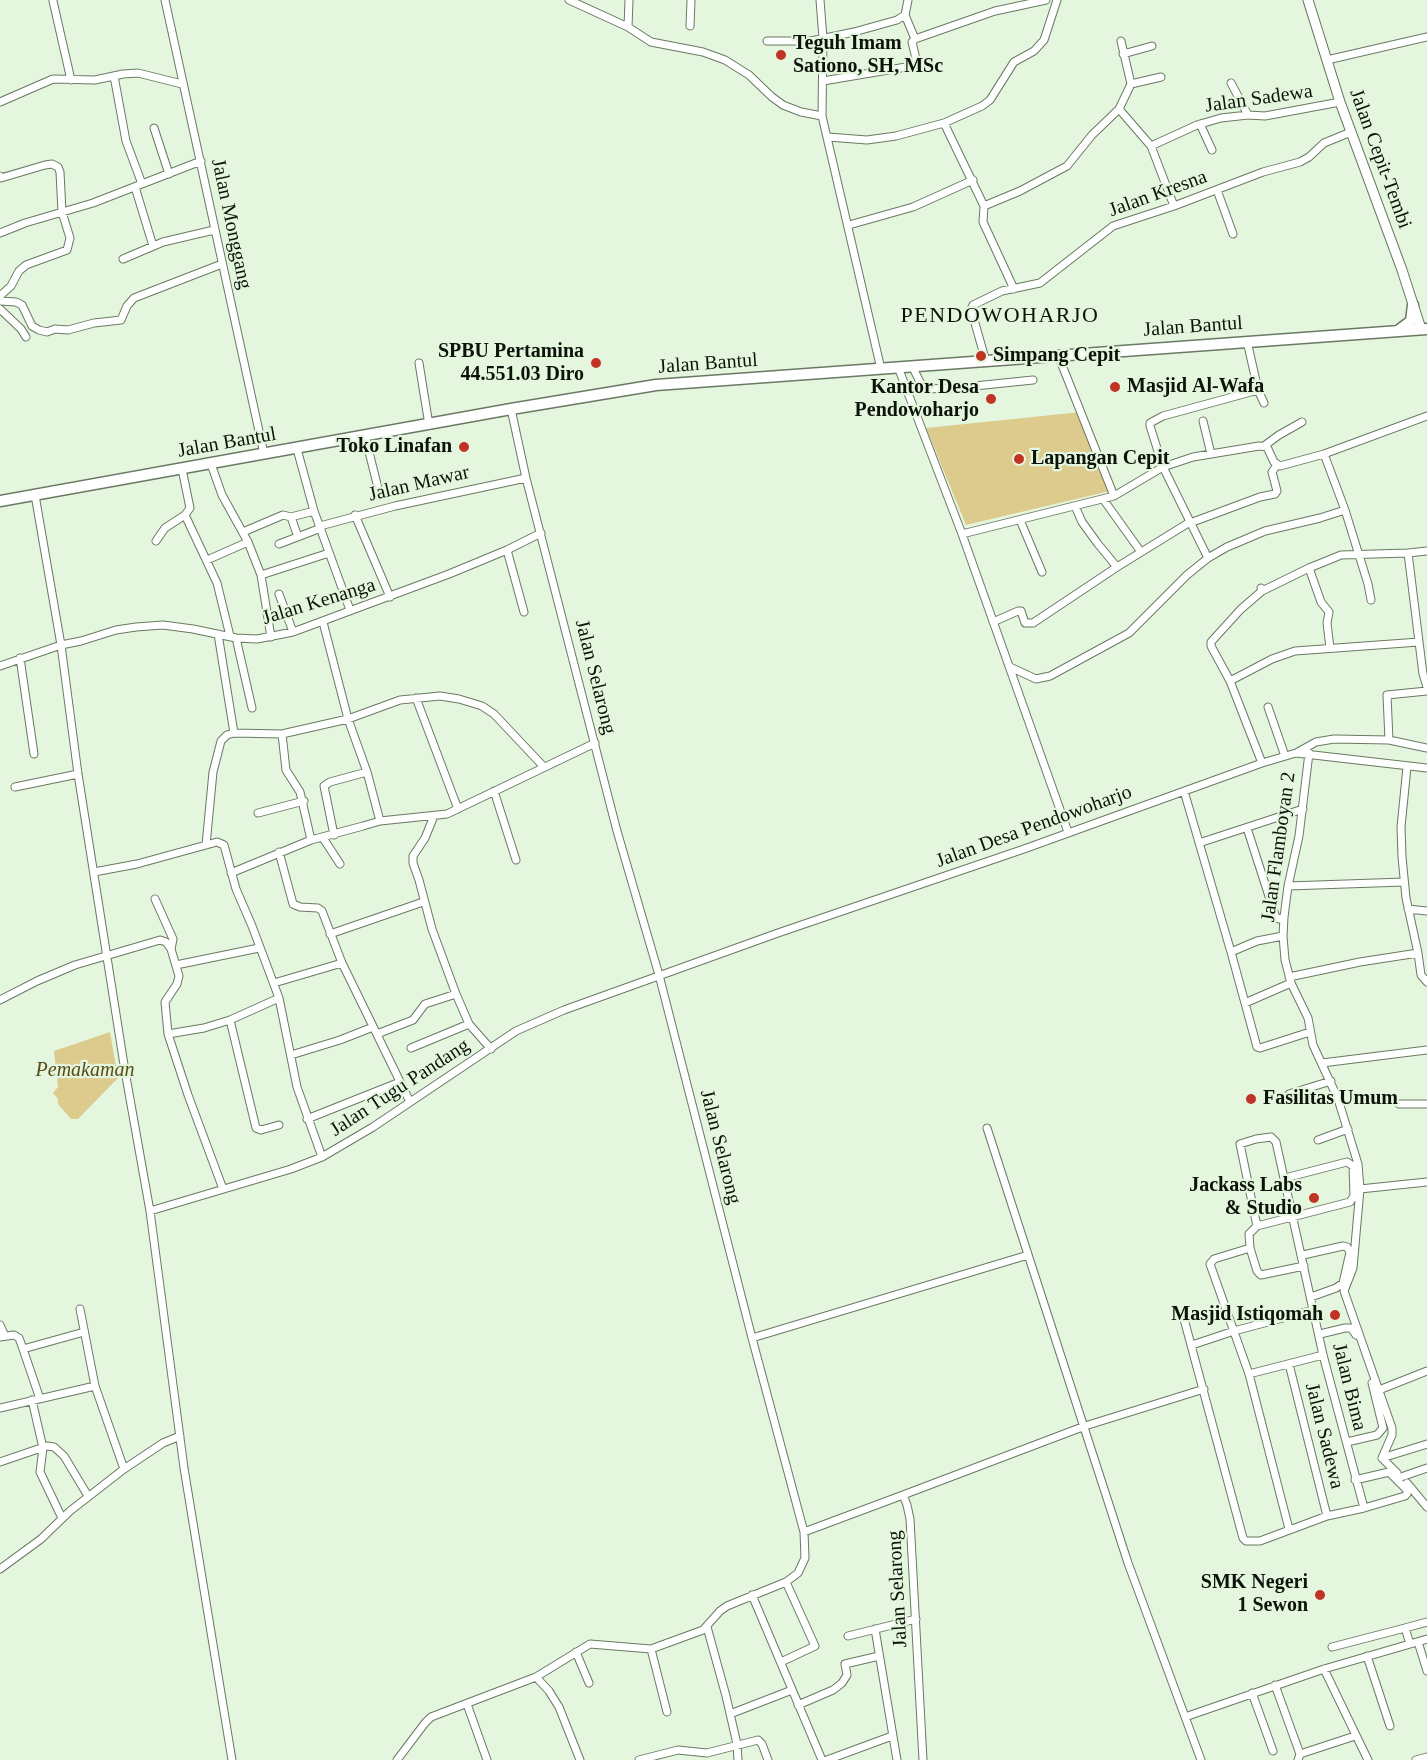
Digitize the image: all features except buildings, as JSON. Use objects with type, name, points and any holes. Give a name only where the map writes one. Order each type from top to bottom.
[{"type":"main road","name":"Jalan Cepit-Tembi","points":[[1308,0],[1340,102],[1413,305]]},
{"type":"main road","points":[[1413,305],[1425,326]]},
{"type":"main road","points":[[1398,330],[1411,321],[1413,305]]},
{"type":"main road","name":"Jalan Bantul","points":[[0,501],[36,499],[182,469],[656,385],[986,362],[1425,326]]},
{"type":"street","name":"Jalan Monggang","points":[[165,0],[264,454]]},
{"type":"street","points":[[569,0],[628,27],[651,42],[704,52],[725,60],[749,75],[783,105],[801,112],[822,116]]},
{"type":"street","points":[[628,27],[629,0]]},
{"type":"street","points":[[690,26],[691,0]]},
{"type":"street","points":[[820,0],[823,38],[822,116],[881,369]]},
{"type":"street","points":[[908,0],[905,15],[915,39]]},
{"type":"street","points":[[823,81],[915,65],[912,42],[915,39],[995,11],[1046,0]]},
{"type":"street","points":[[828,137],[854,140],[879,139],[944,123],[982,106],[990,100],[1014,62],[1034,51],[1044,40],[1057,0]]},
{"type":"street","points":[[53,1],[71,80]]},
{"type":"street","points":[[767,41],[801,41],[823,38],[897,20],[905,15]]},
{"type":"street","points":[[1327,60],[1427,37]]},
{"type":"street","points":[[984,206],[1067,166],[1092,135],[1119,109],[1131,84],[1121,41]]},
{"type":"street","points":[[1123,54],[1152,46]]},
{"type":"street","points":[[0,102],[45,81],[95,81],[138,73],[182,84]]},
{"type":"street","points":[[114,76],[126,141],[153,246]]},
{"type":"street","points":[[1131,84],[1161,76]]},
{"type":"street","points":[[1231,83],[1248,115]]},
{"type":"street","name":"Jalan Sadewa","points":[[1151,146],[1200,124],[1221,118],[1265,116],[1340,102]]},
{"type":"street","points":[[1119,109],[1151,146],[1174,206]]},
{"type":"street","points":[[944,123],[984,206],[983,222],[1014,290]]},
{"type":"street","points":[[1200,124],[1212,150]]},
{"type":"street","points":[[154,128],[169,174]]},
{"type":"street","name":"Jalan Kresna","points":[[986,362],[972,306],[988,297],[1040,283],[1113,226],[1174,206],[1263,172],[1300,162],[1309,158],[1324,144],[1351,132]]},
{"type":"street","points":[[0,233],[25,223],[93,203],[201,161]]},
{"type":"street","points":[[0,178],[41,166],[55,165],[60,172],[62,212],[70,238],[67,250],[26,265],[19,271],[11,286],[0,296]]},
{"type":"street","points":[[849,225],[913,207],[973,180]]},
{"type":"street","points":[[1217,190],[1233,234]]},
{"type":"street","points":[[123,259],[153,246],[214,230]]},
{"type":"street","points":[[0,301],[16,302],[22,305],[29,322],[39,330],[47,332],[55,329],[68,330],[94,323],[122,320],[127,306],[134,298],[222,264]]},
{"type":"street","points":[[0,309],[26,337]]},
{"type":"street","points":[[1247,341],[1258,390],[1264,403]]},
{"type":"street","points":[[1058,355],[1114,496]]},
{"type":"street","points":[[419,363],[429,425]]},
{"type":"street","points":[[912,366],[926,389],[1033,380]]},
{"type":"street","points":[[898,367],[962,534],[1068,832]]},
{"type":"street","points":[[1208,558],[1163,467],[1151,435],[1150,423],[1163,416],[1258,390]]},
{"type":"street","name":"Jalan Selarong","points":[[511,409],[526,478],[617,831],[659,975],[804,1532],[903,1495],[910,1520],[923,1760]]},
{"type":"street","points":[[993,622],[1018,611],[1021,612],[1025,623],[1032,623],[1117,567],[1190,523],[1260,497],[1275,494],[1277,491],[1272,472],[1277,465],[1324,454],[1427,416]]},
{"type":"street","points":[[1203,421],[1211,454]]},
{"type":"street","points":[[962,534],[1114,496],[1163,467],[1193,457],[1264,446],[1302,422]]},
{"type":"street","points":[[365,436],[379,492]]},
{"type":"street","points":[[1264,446],[1271,452],[1277,465]]},
{"type":"street","points":[[297,449],[314,511],[350,610]]},
{"type":"street","points":[[1324,454],[1345,510],[1371,600]]},
{"type":"street","points":[[211,464],[222,495],[248,542],[261,575],[271,637]]},
{"type":"street","points":[[156,541],[165,528],[190,508],[182,469]]},
{"type":"street","name":"Jalan Mawar","points":[[279,544],[355,515],[526,478]]},
{"type":"street","points":[[36,499],[61,645],[78,774],[125,1071],[150,1211],[180,1436],[232,1760]]},
{"type":"street","points":[[1103,499],[1141,552]]},
{"type":"street","points":[[1075,506],[1088,529],[1117,567]]},
{"type":"street","points":[[1010,668],[1040,680],[1129,633],[1208,558],[1251,536],[1345,510]]},
{"type":"street","points":[[243,532],[283,515],[291,518],[314,511]]},
{"type":"street","points":[[184,515],[217,583],[252,708]]},
{"type":"street","points":[[355,515],[390,597]]},
{"type":"street","points":[[291,518],[298,537]]},
{"type":"street","points":[[1020,520],[1042,572]]},
{"type":"street","name":"Jalan Kenanga","points":[[0,666],[61,645],[116,630],[154,626],[193,628],[233,637],[271,637],[293,632],[390,597],[507,550],[541,533]]},
{"type":"street","points":[[207,560],[248,542]]},
{"type":"street","points":[[507,550],[524,612]]},
{"type":"street","points":[[1262,762],[1230,681],[1212,650],[1211,642],[1262,589],[1309,568],[1341,555],[1427,551]]},
{"type":"street","points":[[261,575],[329,553]]},
{"type":"street","points":[[1389,740],[1387,695],[1427,689],[1423,674],[1424,658],[1419,642],[1408,553]]},
{"type":"street","points":[[1309,568],[1321,602],[1329,612],[1327,623],[1330,648]]},
{"type":"street","points":[[279,594],[293,632]]},
{"type":"street","points":[[324,622],[348,719],[367,772],[380,821]]},
{"type":"street","points":[[218,634],[234,732]]},
{"type":"street","points":[[1230,681],[1256,666],[1295,651],[1419,642]]},
{"type":"street","points":[[20,658],[34,754]]},
{"type":"street","points":[[206,845],[213,772],[221,741],[234,732],[282,734],[348,719],[400,700],[440,696],[482,706],[494,714],[543,766]]},
{"type":"street","points":[[416,698],[458,809]]},
{"type":"street","points":[[1268,707],[1285,756]]},
{"type":"street","points":[[282,734],[286,771],[304,801],[311,840]]},
{"type":"street","points":[[1296,753],[1316,742],[1334,739],[1389,740],[1427,748]]},
{"type":"street","points":[[231,873],[311,840],[380,821],[434,816],[458,809],[543,766],[595,743]]},
{"type":"street","name":"Jalan Desa Pendowoharjo","points":[[659,975],[1024,849],[1262,762],[1296,753],[1309,753],[1427,768]]},
{"type":"street","name":"Jalan Flamboyan 2","points":[[1309,753],[1297,849],[1288,886],[1284,917],[1285,960],[1290,980],[1307,1014],[1312,1044],[1331,1081],[1358,1164],[1360,1189],[1353,1268],[1344,1291],[1387,1412],[1392,1435],[1382,1458]]},
{"type":"street","points":[[1407,767],[1400,837],[1404,882],[1419,953],[1421,975],[1427,982]]},
{"type":"street","points":[[334,835],[324,786],[330,782],[367,772]]},
{"type":"street","points":[[15,787],[78,774]]},
{"type":"street","points":[[494,791],[516,860]]},
{"type":"street","points":[[1184,791],[1256,1046],[1258,1048],[1310,1032]]},
{"type":"street","points":[[258,813],[304,801]]},
{"type":"street","points":[[1199,843],[1303,809]]},
{"type":"street","points":[[434,816],[425,838],[412,859],[423,902],[456,994],[470,1024],[491,1049]]},
{"type":"street","points":[[1247,828],[1276,918],[1284,917]]},
{"type":"street","points":[[323,838],[340,864]]},
{"type":"street","points":[[94,872],[137,864],[220,842],[224,845],[231,873],[279,998],[297,1087],[322,1157]]},
{"type":"street","points":[[279,852],[293,904],[300,907],[318,908],[326,918],[342,963],[410,1102]]},
{"type":"street","points":[[1288,886],[1404,882]]},
{"type":"street","points":[[155,899],[173,939],[171,949]]},
{"type":"street","points":[[330,934],[423,902]]},
{"type":"street","points":[[1408,909],[1427,911]]},
{"type":"street","points":[[1231,952],[1257,941],[1283,936]]},
{"type":"street","points":[[0,1000],[37,981],[107,954],[159,940],[166,942],[176,965],[178,981],[165,1006],[168,1034],[223,1188]]},
{"type":"street","points":[[176,965],[259,948]]},
{"type":"street","points":[[1245,1003],[1290,980],[1360,962],[1419,953]]},
{"type":"street","points":[[274,983],[342,963]]},
{"type":"street","name":"Jalan Tugu Pandang","points":[[150,1211],[291,1170],[322,1157],[373,1127],[516,1032],[538,1020],[659,975]]},
{"type":"street","points":[[291,1055],[413,1020],[425,1004],[456,994]]},
{"type":"street","points":[[168,1034],[204,1028],[230,1020],[279,998]]},
{"type":"street","points":[[230,1020],[256,1128],[261,1130],[279,1125]]},
{"type":"street","points":[[411,1048],[470,1024]]},
{"type":"street","points":[[1322,1064],[1427,1050]]},
{"type":"street","points":[[1289,1094],[1331,1081]]},
{"type":"street","points":[[307,1119],[400,1082]]},
{"type":"street","points":[[1399,1104],[1427,1104]]},
{"type":"street","points":[[987,1128],[1128,1563],[1201,1760]]},
{"type":"street","points":[[1318,1140],[1348,1129]]},
{"type":"street","name":"Jalan Bima","points":[[1257,1226],[1240,1147],[1242,1143],[1271,1137],[1276,1142],[1285,1178],[1323,1355],[1362,1508]]},
{"type":"street","points":[[1285,1178],[1347,1162],[1353,1166],[1354,1196],[1348,1203],[1257,1226],[1248,1237],[1257,1271],[1261,1275],[1304,1266]]},
{"type":"street","points":[[1360,1189],[1427,1182]]},
{"type":"street","points":[[1303,1255],[1343,1246],[1347,1247],[1350,1252],[1343,1283],[1311,1297]]},
{"type":"street","points":[[1250,1248],[1214,1259],[1210,1264],[1249,1374],[1289,1529]]},
{"type":"street","points":[[752,1338],[1028,1255]]},
{"type":"street","points":[[80,1309],[95,1386],[124,1469]]},
{"type":"street","points":[[1192,1346],[1234,1331],[1313,1310]]},
{"type":"street","points":[[1184,1319],[1246,1541],[1253,1542],[1328,1516],[1405,1496],[1408,1492],[1389,1472],[1355,1480]]},
{"type":"street","points":[[0,1325],[3,1336],[14,1335],[19,1338],[23,1349],[36,1399],[43,1448],[40,1472],[62,1518]]},
{"type":"street","points":[[1320,1334],[1345,1328],[1355,1331],[1383,1423],[1383,1428],[1377,1435],[1347,1443]]},
{"type":"street","points":[[23,1349],[84,1332]]},
{"type":"street","points":[[1249,1374],[1323,1355]]},
{"type":"street","name":"Jalan Sadewa","points":[[1289,1364],[1328,1516]]},
{"type":"street","points":[[1379,1389],[1427,1371]]},
{"type":"street","points":[[0,1408],[95,1386]]},
{"type":"street","points":[[903,1495],[1085,1426],[1204,1389]]},
{"type":"street","points":[[0,1569],[41,1539],[88,1496],[124,1469],[163,1443],[180,1436]]},
{"type":"street","points":[[1427,1444],[1382,1458],[1427,1507]]},
{"type":"street","points":[[0,1462],[47,1446],[60,1451],[88,1496]]},
{"type":"street","points":[[1401,1477],[1427,1468]]},
{"type":"street","points":[[397,1760],[431,1717],[536,1677],[595,1643],[623,1648],[651,1649],[698,1633],[707,1627],[720,1611],[786,1582],[798,1572],[805,1558],[804,1532]]},
{"type":"street","points":[[781,1662],[815,1646],[786,1582]]},
{"type":"street","points":[[752,1595],[798,1705],[824,1760],[892,1736]]},
{"type":"street","points":[[848,1636],[916,1619]]},
{"type":"street","points":[[1332,1647],[1427,1622]]},
{"type":"street","points":[[707,1627],[737,1744],[738,1760]]},
{"type":"street","points":[[1405,1628],[1427,1671]]},
{"type":"street","points":[[875,1629],[897,1760]]},
{"type":"street","points":[[1185,1717],[1324,1669],[1427,1639]]},
{"type":"street","points":[[651,1649],[667,1712]]},
{"type":"street","points":[[576,1652],[589,1683]]},
{"type":"street","points":[[798,1705],[833,1690],[842,1683],[847,1675],[845,1664],[879,1656]]},
{"type":"street","points":[[1367,1656],[1390,1726]]},
{"type":"street","points":[[1324,1669],[1368,1760]]},
{"type":"street","points":[[536,1677],[559,1707],[580,1760]]},
{"type":"street","points":[[1275,1685],[1299,1757],[1355,1736]]},
{"type":"street","points":[[730,1714],[792,1690]]},
{"type":"street","points":[[1252,1693],[1273,1750]]},
{"type":"street","points":[[467,1704],[487,1760]]},
{"type":"street","points":[[639,1760],[678,1750],[707,1753],[754,1740],[760,1741],[768,1760]]},
{"type":"street","points":[[1416,1760],[1427,1757]]},
{"type":"green space","name":"Lapangan Cepit","points":[[1081,412],[1110,491],[966,525],[926,428]]},
{"type":"green space","name":"Pemakaman","points":[[110,1032],[118,1078],[78,1119],[71,1119],[58,1104],[58,1099],[53,1093],[58,1087],[54,1051]]},
{"type":"place","name":"Teguh Imam Sationo, SH, MSc","points":[[781,55]]},
{"type":"place","name":"Simpang Cepit","points":[[981,356]]},
{"type":"place","name":"SPBU Pertamina 44.551.03 Diro","points":[[596,363]]},
{"type":"place","name":"Masjid Al-Wafa","points":[[1115,387]]},
{"type":"place","name":"Kantor Desa Pendowoharjo","points":[[991,399]]},
{"type":"place","name":"Toko Linafan","points":[[464,447]]},
{"type":"place","name":"Lapangan Cepit","points":[[1019,459]]},
{"type":"place","name":"Fasilitas Umum","points":[[1251,1099]]},
{"type":"place","name":"Jackass Labs & Studio","points":[[1314,1198]]},
{"type":"place","name":"Masjid Istiqomah","points":[[1335,1315]]},
{"type":"place","name":"SMK Negeri 1 Sewon","points":[[1320,1595]]},
{"type":"district","name":"PENDOWOHARJO","points":[[1000,316]]}]
